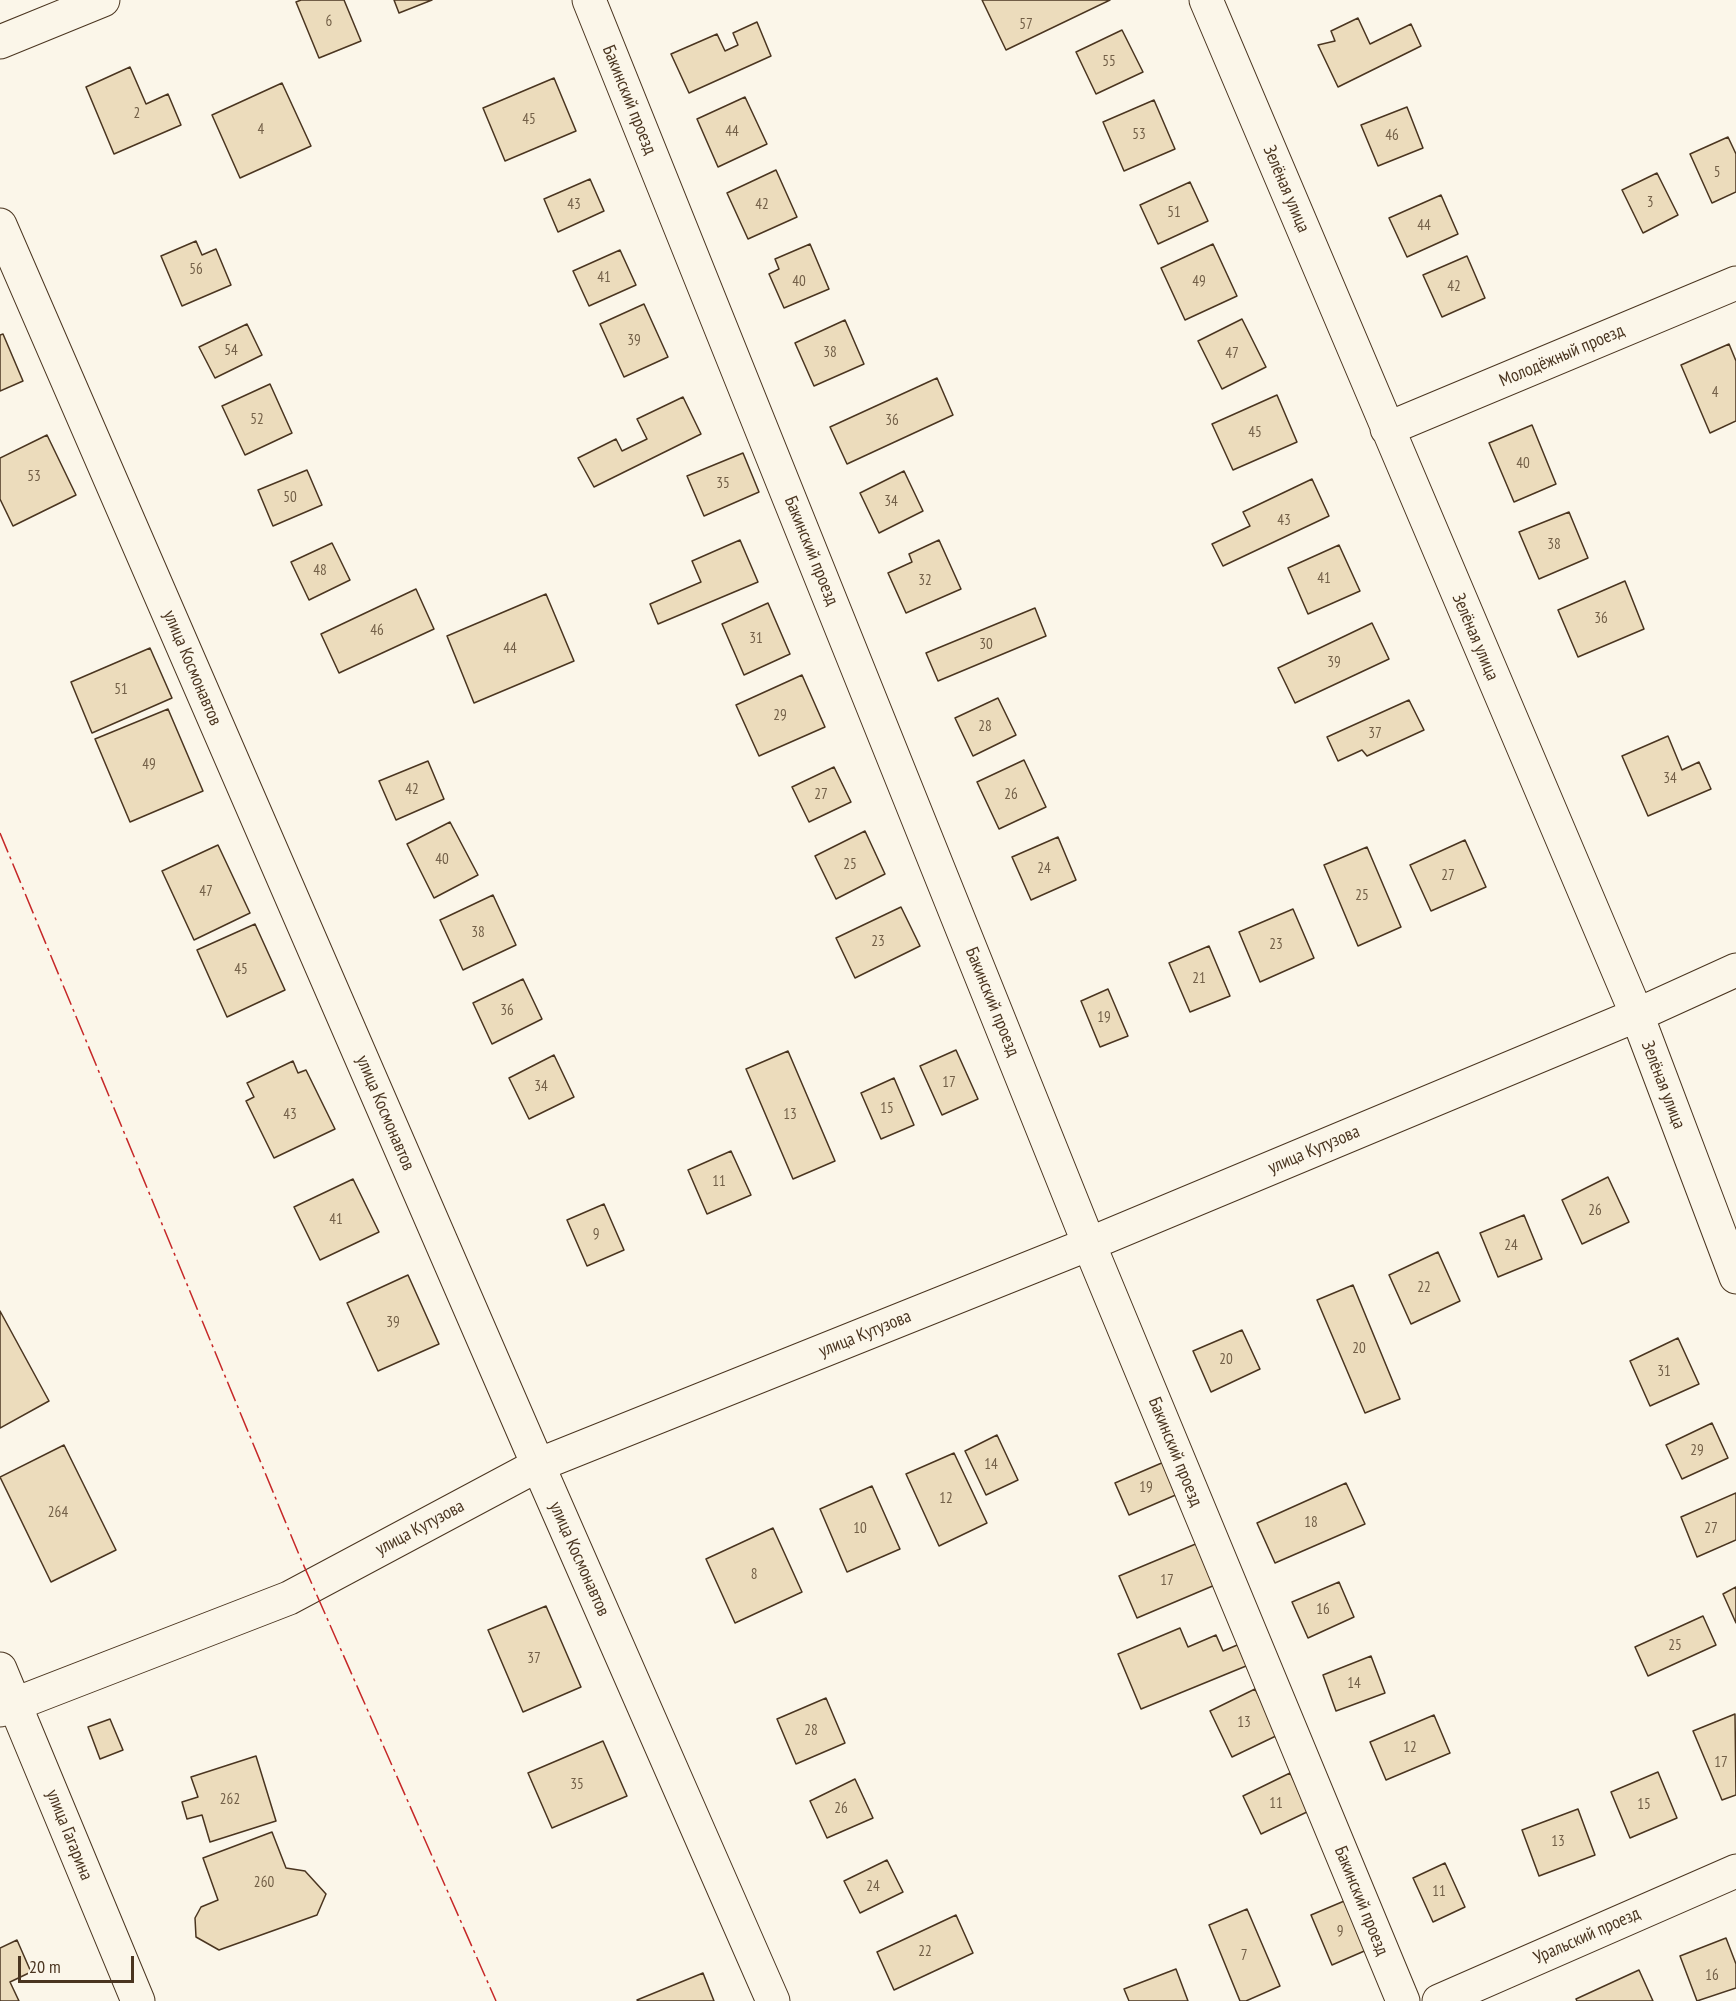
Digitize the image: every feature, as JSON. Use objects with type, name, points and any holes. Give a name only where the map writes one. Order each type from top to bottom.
[{"type":"street","points":[[0,42],[103,0]]},
{"type":"street","name":"Бакинский проезд","points":[[589,0],[1089,1244],[1403,2001]]},
{"type":"street","name":"Зелёная улица","points":[[1206,0],[1636,1015],[1736,1277]]},
{"type":"street","name":"улица Космонавтов","points":[[0,225],[773,2001]]},
{"type":"street","name":"Молодёжный проезд","points":[[1387,429],[1736,282]]},
{"type":"street","name":"улица Кутузова","points":[[8,1707],[289,1598],[538,1465],[1089,1244],[1636,1015],[1736,970]]},
{"type":"street","name":"улица Гагарина","points":[[0,1669],[8,1707],[138,2001]]},
{"type":"street","name":"Уральский проезд","points":[[1439,2001],[1736,1871]]},
{"type":"building","points":[[344,0],[361,41],[319,58],[296,2]]},
{"type":"building","points":[[394,0],[432,0],[399,13]]},
{"type":"building","points":[[982,0],[1110,0],[1006,50]]},
{"type":"building","points":[[1358,18],[1370,44],[1411,24],[1421,46],[1338,87],[1318,45],[1335,41],[1331,31]]},
{"type":"building","points":[[757,22],[771,56],[689,93],[671,54],[717,34],[725,51],[738,45],[733,33]]},
{"type":"building","points":[[1122,30],[1143,72],[1096,94],[1076,52]]},
{"type":"building","points":[[130,67],[146,104],[168,94],[181,125],[114,154],[86,87]]},
{"type":"building","points":[[554,78],[576,131],[505,161],[483,108]]},
{"type":"building","points":[[282,83],[311,146],[240,178],[212,115]]},
{"type":"building","points":[[745,97],[767,144],[718,167],[697,119]]},
{"type":"building","points":[[1154,100],[1175,149],[1124,171],[1103,122]]},
{"type":"building","points":[[1407,107],[1423,148],[1378,166],[1361,125]]},
{"type":"building","points":[[1728,137],[1736,154],[1736,192],[1712,203],[1690,154]]},
{"type":"building","points":[[776,170],[797,217],[748,239],[727,193]]},
{"type":"building","points":[[1657,173],[1678,215],[1643,233],[1622,190]]},
{"type":"building","points":[[590,179],[604,211],[558,232],[544,199]]},
{"type":"building","points":[[1190,182],[1208,221],[1158,244],[1140,205]]},
{"type":"building","points":[[1441,195],[1458,234],[1407,257],[1389,218]]},
{"type":"building","points":[[196,241],[202,255],[216,249],[231,285],[182,306],[161,256]]},
{"type":"building","points":[[810,244],[829,289],[784,308],[769,274],[779,269],[775,259]]},
{"type":"building","points":[[1213,244],[1237,296],[1185,320],[1161,268]]},
{"type":"building","points":[[620,250],[636,285],[589,306],[573,271]]},
{"type":"building","points":[[1467,256],[1485,298],[1442,317],[1423,275]]},
{"type":"building","points":[[644,304],[668,357],[624,377],[600,324]]},
{"type":"building","points":[[1242,319],[1266,367],[1222,389],[1198,341]]},
{"type":"building","points":[[845,320],[864,364],[814,386],[795,343]]},
{"type":"building","points":[[247,324],[262,355],[215,378],[199,347]]},
{"type":"building","points":[[3,334],[23,381],[0,391],[0,335]]},
{"type":"building","points":[[1729,344],[1736,361],[1736,421],[1710,433],[1681,365]]},
{"type":"building","points":[[937,378],[953,415],[847,464],[830,427]]},
{"type":"building","points":[[270,384],[292,433],[245,455],[222,406]]},
{"type":"building","points":[[1277,395],[1297,442],[1233,470],[1212,424]]},
{"type":"building","points":[[683,397],[701,434],[594,487],[578,458],[616,439],[622,451],[647,439],[637,419]]},
{"type":"building","points":[[1532,425],[1556,484],[1514,502],[1489,443]]},
{"type":"building","points":[[47,435],[76,495],[13,526],[0,499],[0,458]]},
{"type":"building","points":[[743,453],[759,492],[704,516],[687,476]]},
{"type":"building","points":[[307,470],[322,505],[273,526],[258,490]]},
{"type":"building","points":[[904,471],[923,511],[879,533],[860,493]]},
{"type":"building","points":[[1312,479],[1329,516],[1223,566],[1212,544],[1250,526],[1243,512]]},
{"type":"building","points":[[1569,512],[1588,558],[1539,579],[1519,532]]},
{"type":"building","points":[[740,540],[758,582],[658,624],[650,604],[701,582],[692,561]]},
{"type":"building","points":[[939,540],[961,589],[906,613],[888,573],[912,562],[909,554]]},
{"type":"building","points":[[332,543],[350,580],[309,600],[291,562]]},
{"type":"building","points":[[1339,545],[1360,591],[1308,614],[1288,568]]},
{"type":"building","points":[[1625,581],[1644,629],[1578,657],[1558,610]]},
{"type":"building","points":[[416,589],[434,629],[339,673],[321,634]]},
{"type":"building","points":[[546,594],[574,661],[474,703],[447,636]]},
{"type":"building","points":[[768,603],[790,654],[744,675],[722,624]]},
{"type":"building","points":[[1035,608],[1046,636],[938,681],[926,653]]},
{"type":"building","points":[[1372,623],[1389,659],[1295,703],[1278,668]]},
{"type":"building","points":[[150,648],[172,698],[92,733],[71,682]]},
{"type":"building","points":[[802,675],[825,727],[759,756],[736,705]]},
{"type":"building","points":[[998,698],[1016,735],[973,756],[955,718]]},
{"type":"building","points":[[1409,700],[1424,730],[1367,756],[1362,750],[1338,761],[1327,737]]},
{"type":"building","points":[[168,709],[203,791],[130,822],[95,739]]},
{"type":"building","points":[[1668,736],[1682,770],[1699,762],[1711,789],[1648,816],[1622,756]]},
{"type":"building","points":[[1024,760],[1046,807],[999,829],[977,782]]},
{"type":"building","points":[[428,761],[444,799],[396,820],[379,781]]},
{"type":"building","points":[[834,767],[851,802],[809,822],[792,787]]},
{"type":"building","points":[[450,822],[478,875],[434,898],[407,844]]},
{"type":"building","points":[[865,831],[885,874],[836,899],[815,856]]},
{"type":"building","points":[[1058,837],[1076,880],[1031,900],[1012,857]]},
{"type":"building","points":[[1465,840],[1486,887],[1431,911],[1410,865]]},
{"type":"building","points":[[218,845],[250,913],[194,940],[162,871]]},
{"type":"building","points":[[1367,847],[1401,927],[1358,946],[1324,865]]},
{"type":"building","points":[[493,895],[516,945],[463,970],[440,920]]},
{"type":"building","points":[[901,907],[920,946],[855,978],[836,938]]},
{"type":"building","points":[[1293,909],[1314,958],[1260,982],[1239,932]]},
{"type":"building","points":[[255,924],[285,990],[227,1017],[197,950]]},
{"type":"building","points":[[1209,946],[1230,996],[1190,1012],[1169,963]]},
{"type":"building","points":[[523,979],[542,1019],[492,1044],[473,1003]]},
{"type":"building","points":[[1108,989],[1128,1036],[1100,1047],[1081,1001]]},
{"type":"building","points":[[956,1050],[978,1099],[942,1115],[920,1066]]},
{"type":"building","points":[[788,1051],[835,1161],[793,1179],[746,1069]]},
{"type":"building","points":[[554,1055],[574,1097],[529,1119],[509,1078]]},
{"type":"building","points":[[293,1061],[298,1073],[306,1070],[335,1129],[274,1158],[246,1101],[254,1097],[247,1083]]},
{"type":"building","points":[[894,1078],[914,1125],[881,1139],[861,1093]]},
{"type":"building","points":[[731,1151],[751,1195],[707,1214],[688,1170]]},
{"type":"building","points":[[1608,1177],[1629,1222],[1582,1244],[1562,1200]]},
{"type":"building","points":[[353,1179],[379,1232],[320,1260],[294,1207]]},
{"type":"building","points":[[604,1204],[624,1250],[587,1266],[567,1220]]},
{"type":"building","points":[[1524,1215],[1542,1259],[1498,1277],[1480,1233]]},
{"type":"building","points":[[1438,1252],[1460,1301],[1411,1324],[1389,1275]]},
{"type":"building","points":[[408,1275],[439,1344],[378,1371],[347,1303]]},
{"type":"building","points":[[1353,1285],[1400,1399],[1365,1413],[1317,1300]]},
{"type":"building","points":[[0,1311],[49,1401],[0,1428]]},
{"type":"building","points":[[1242,1330],[1260,1369],[1211,1392],[1193,1351]]},
{"type":"building","points":[[1678,1338],[1699,1384],[1650,1406],[1630,1361]]},
{"type":"building","points":[[1712,1423],[1728,1458],[1682,1479],[1666,1445]]},
{"type":"building","points":[[997,1435],[1018,1480],[986,1495],[965,1451]]},
{"type":"building","points":[[64,1445],[116,1550],[51,1582],[0,1477]]},
{"type":"building","points":[[954,1453],[987,1523],[939,1546],[906,1474]]},
{"type":"building","points":[[1164,1462],[1178,1494],[1129,1515],[1115,1483]]},
{"type":"building","points":[[1346,1483],[1365,1524],[1275,1563],[1257,1523]]},
{"type":"building","points":[[872,1486],[900,1549],[847,1572],[820,1509]]},
{"type":"building","points":[[1736,1493],[1736,1540],[1697,1557],[1681,1517]]},
{"type":"building","points":[[773,1528],[802,1592],[735,1623],[706,1559]]},
{"type":"building","points":[[1198,1543],[1215,1585],[1137,1618],[1119,1576]]},
{"type":"building","points":[[1339,1582],[1354,1617],[1308,1638],[1292,1602]]},
{"type":"building","points":[[1736,1587],[1736,1623],[1723,1594]]},
{"type":"building","points":[[546,1606],[581,1687],[523,1712],[488,1630]]},
{"type":"building","points":[[1703,1616],[1716,1645],[1648,1676],[1635,1647]]},
{"type":"building","points":[[1180,1628],[1188,1647],[1216,1635],[1223,1651],[1242,1643],[1251,1664],[1141,1709],[1118,1654]]},
{"type":"building","points":[[1371,1656],[1385,1693],[1336,1711],[1323,1675]]},
{"type":"building","points":[[1255,1689],[1278,1735],[1232,1757],[1210,1711]]},
{"type":"building","points":[[826,1698],[845,1743],[796,1764],[777,1719]]},
{"type":"building","points":[[1735,1714],[1736,1795],[1722,1800],[1693,1731]]},
{"type":"building","points":[[1434,1715],[1450,1753],[1386,1780],[1370,1742]]},
{"type":"building","points":[[110,1719],[123,1750],[100,1759],[88,1727]]},
{"type":"building","points":[[603,1741],[627,1796],[552,1828],[528,1773]]},
{"type":"building","points":[[256,1756],[276,1821],[210,1842],[202,1815],[187,1819],[182,1802],[198,1797],[191,1777]]},
{"type":"building","points":[[1658,1772],[1677,1818],[1630,1838],[1611,1792]]},
{"type":"building","points":[[1290,1773],[1309,1811],[1261,1834],[1243,1796]]},
{"type":"building","points":[[855,1779],[873,1818],[827,1838],[810,1801]]},
{"type":"building","points":[[1578,1809],[1595,1855],[1539,1876],[1522,1830]]},
{"type":"building","points":[[272,1832],[286,1868],[305,1871],[326,1894],[317,1915],[219,1950],[196,1937],[195,1918],[201,1907],[218,1900],[203,1858]]},
{"type":"building","points":[[887,1860],[903,1892],[860,1913],[844,1881]]},
{"type":"building","points":[[1445,1863],[1465,1907],[1433,1922],[1413,1878]]},
{"type":"building","points":[[1349,1899],[1369,1949],[1332,1965],[1311,1915]]},
{"type":"building","points":[[1247,1909],[1280,1986],[1246,2001],[1240,2001],[1209,1925]]},
{"type":"building","points":[[956,1915],[973,1953],[894,1990],[877,1952]]},
{"type":"building","points":[[1726,1938],[1736,1964],[1736,1988],[1697,2001],[1680,1956]]},
{"type":"building","points":[[17,1940],[31,1972],[10,1982],[19,2001],[0,2001],[0,1948]]},
{"type":"building","points":[[1176,1969],[1188,2001],[1129,2001],[1124,1989]]},
{"type":"building","points":[[1639,1970],[1653,2001],[1577,2001],[1576,1999]]},
{"type":"building","points":[[703,1973],[714,2001],[637,2000]]},
{"type":"power","points":[[0,833],[300,1557],[496,2001]]}]
